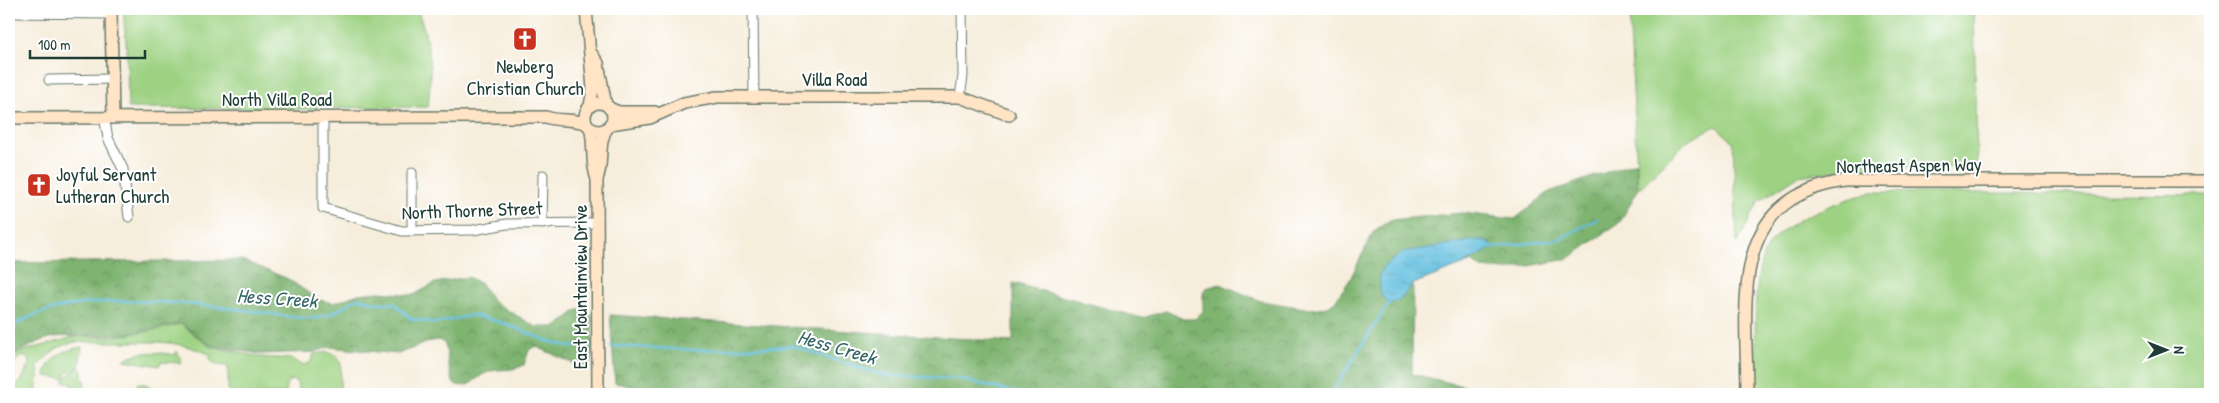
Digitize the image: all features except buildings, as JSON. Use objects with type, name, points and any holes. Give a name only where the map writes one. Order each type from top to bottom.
[{"type":"street","points":[[586,9],[593,89],[585,117],[589,126],[598,130],[608,126],[612,116],[607,106],[598,63],[591,53]]},
{"type":"street","points":[[753,9],[754,97]]},
{"type":"street","points":[[960,97],[963,76],[962,9]]},
{"type":"street","points":[[9,14],[111,11],[114,79],[108,118],[108,138],[123,169],[129,217]]},
{"type":"street","points":[[49,80],[114,79]]},
{"type":"street","name":"Villa Road","points":[[608,126],[650,118],[700,99],[754,97],[960,97],[1009,115]]},
{"type":"street","points":[[589,108],[597,103],[607,106]]},
{"type":"street","name":"Villa Road","points":[[607,106],[619,112],[659,113]]},
{"type":"street","name":"North Villa Road","points":[[546,117],[553,112],[576,112],[589,108]]},
{"type":"street","name":"North Thorne Street","points":[[323,117],[323,208],[394,229],[412,231],[474,230],[507,224],[597,223]]},
{"type":"street","name":"North Villa Road","points":[[9,118],[546,117],[553,120],[576,120],[589,126]]},
{"type":"street","name":"East Mountainview Drive","points":[[589,126],[593,139],[593,169],[596,180],[598,394]]},
{"type":"street","name":"East Mountainview Drive","points":[[596,180],[601,168],[603,134],[608,126]]},
{"type":"street","points":[[412,173],[412,231]]},
{"type":"street","points":[[542,224],[543,175]]},
{"type":"street","name":"Northeast Aspen Way","points":[[1747,394],[1746,285],[1748,265],[1754,245],[1766,223],[1780,208],[1808,189],[1845,181],[2210,180]]},
{"type":"green space","points":[[123,9],[417,9],[428,45],[430,81],[428,107],[330,108],[329,95],[317,95],[317,109],[128,108],[127,53]]},
{"type":"green space","points":[[1629,9],[1974,9],[1977,167],[1847,169],[1798,176],[1759,201],[1737,244],[1733,142],[1716,126],[1688,140],[1638,190]]},
{"type":"green space","points":[[1636,162],[1638,190],[1620,222],[1568,259],[1506,270],[1481,268],[1472,261],[1413,284],[1412,374],[1498,394],[670,394],[615,383],[610,315],[1013,342],[1013,283],[1142,318],[1166,311],[1183,319],[1195,319],[1203,311],[1203,294],[1206,288],[1220,284],[1261,301],[1311,309],[1327,307],[1335,301],[1349,281],[1374,231],[1390,220],[1461,213],[1515,219],[1549,192]]},
{"type":"green space","points":[[1872,192],[2210,195],[2210,394],[1757,394],[1755,336],[1757,290],[1764,252],[1772,240],[1793,224],[1819,210]]},
{"type":"green space","points":[[242,260],[288,279],[319,300],[334,303],[358,294],[378,292],[414,295],[435,283],[468,277],[481,284],[494,302],[536,327],[556,327],[577,310],[587,310],[592,316],[592,361],[587,365],[579,366],[535,346],[529,350],[524,365],[513,369],[490,371],[464,386],[454,384],[449,369],[445,344],[439,340],[431,341],[398,354],[329,347],[315,352],[260,354],[209,345],[181,323],[127,333],[49,338],[9,353],[9,263]]},
{"type":"green space","points":[[181,324],[209,346],[260,357],[293,359],[302,365],[310,363],[314,354],[328,352],[338,357],[341,365],[340,394],[297,394],[299,391],[297,382],[291,380],[286,384],[286,391],[289,394],[228,394],[228,366],[216,365],[209,359],[211,355],[190,347],[161,342],[74,342],[57,348],[37,366],[39,372],[36,394],[9,394],[9,378],[14,386],[21,382],[30,361],[25,356],[19,358],[9,368],[9,355],[74,337],[110,337]]},
{"type":"green space","points":[[82,347],[79,367],[68,372],[64,379],[45,376],[53,359],[63,352]]},
{"type":"green space","points":[[177,351],[182,363],[161,362],[159,366],[124,360],[142,353],[175,355]]},
{"type":"green space","points":[[79,367],[82,370],[82,379],[85,380],[83,394],[70,394],[72,383],[63,382]]},
{"type":"green space","points":[[138,383],[149,385],[149,387],[185,394],[136,394]]},
{"type":"water","points":[[1476,240],[1486,241],[1494,247],[1462,265],[1413,284],[1400,300],[1389,304],[1381,295],[1379,277],[1384,266],[1403,252]]},
{"type":"waterway","points":[[1491,248],[1560,239],[1597,219]]},
{"type":"waterway","name":"Hess Creek","points":[[9,328],[35,315],[63,307],[95,302],[160,302],[316,318],[333,313],[357,298],[377,303],[394,303],[411,319],[436,323],[474,315],[506,324],[545,340],[569,347],[591,346]]},
{"type":"waterway","points":[[1331,394],[1390,301]]},
{"type":"waterway","name":"Hess Creek","points":[[611,346],[697,350],[793,346],[882,375],[959,379],[1023,394]]},
{"type":"place","name":"Newberg Christian Church","points":[[525,39]]},
{"type":"place","name":"Joyful Servant Lutheran Church","points":[[39,185]]}]
